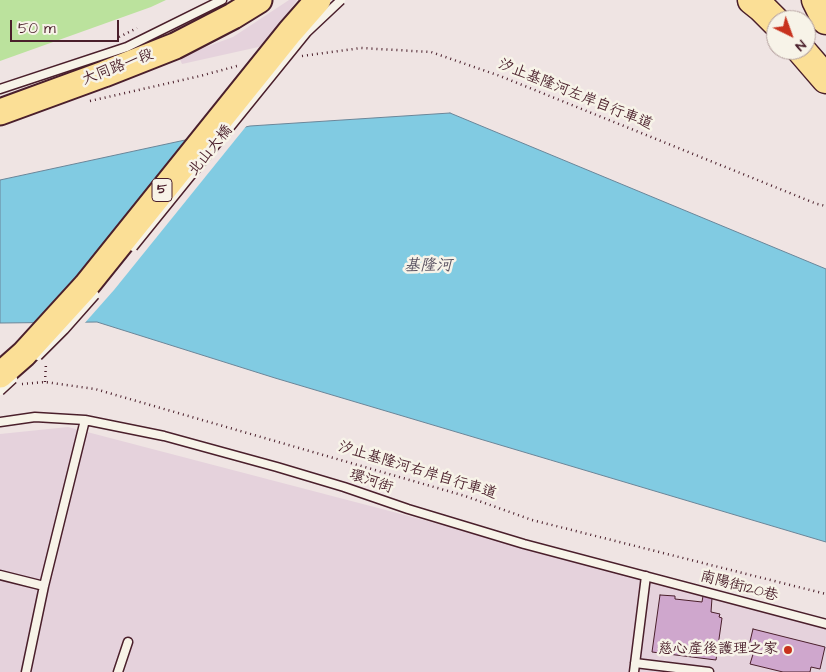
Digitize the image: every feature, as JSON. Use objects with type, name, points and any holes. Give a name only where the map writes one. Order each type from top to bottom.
[{"type":"highway","points":[[290,32],[324,0]]},
{"type":"highway","points":[[752,0],[766,12]]},
{"type":"highway","points":[[810,60],[826,79]]},
{"type":"main road","name":"大同路一段","points":[[0,112],[174,46],[233,16],[259,0]]},
{"type":"main road","name":"北山大橋","points":[[13,378],[24,354],[86,286],[290,32],[318,0]]},
{"type":"lane","points":[[0,89],[127,47],[222,0]]},
{"type":"lane","name":"北山大橋","points":[[127,254],[307,32],[341,0]]},
{"type":"lane","points":[[34,361],[64,330],[102,285]]},
{"type":"lane","name":"北山大橋","points":[[0,391],[13,378]]},
{"type":"lane","name":"環河街","points":[[0,422],[35,417],[85,420],[164,436],[344,487],[408,509],[506,538],[646,576]]},
{"type":"lane","points":[[26,672],[44,586],[85,420]]},
{"type":"lane","points":[[0,575],[44,586]]},
{"type":"lane","points":[[634,672],[646,576]]},
{"type":"lane","name":"南陽街120巷","points":[[646,576],[826,624]]},
{"type":"lane","points":[[118,672],[128,642]]},
{"type":"lane","points":[[635,663],[709,672]]},
{"type":"path","points":[[115,39],[140,27]]},
{"type":"path","name":"汐止基隆河左岸自行車道","points":[[306,55],[361,48],[431,52],[500,76],[826,206]]},
{"type":"path","points":[[87,102],[238,66]]},
{"type":"path","name":"汐止基隆河右岸自行車道","points":[[13,378],[95,389],[465,496],[532,520],[826,594]]},
{"type":"shaded area","points":[[289,0],[297,0],[263,46],[182,64],[179,57],[233,37]]},
{"type":"shaded area","points":[[68,427],[826,625],[826,672],[0,672],[0,434]]},
{"type":"green space","points":[[0,0],[166,0],[0,61]]},
{"type":"water","name":"基隆河","points":[[450,113],[826,269],[826,542],[275,378],[97,322],[0,323],[0,180],[250,126]]},
{"type":"pier","points":[[248,124],[114,290],[83,325],[51,325],[207,133]]},
{"type":"building","points":[[660,595],[702,602],[703,596],[712,598],[711,612],[720,614],[719,617],[722,618],[716,660],[652,652]]},
{"type":"building","name":"慈心產後護理之家","points":[[753,629],[825,647],[820,669],[811,667],[810,672],[783,672],[750,664],[754,651],[748,650]]},
{"type":"place","name":"慈心產後護理之家","points":[[788,650]]}]
